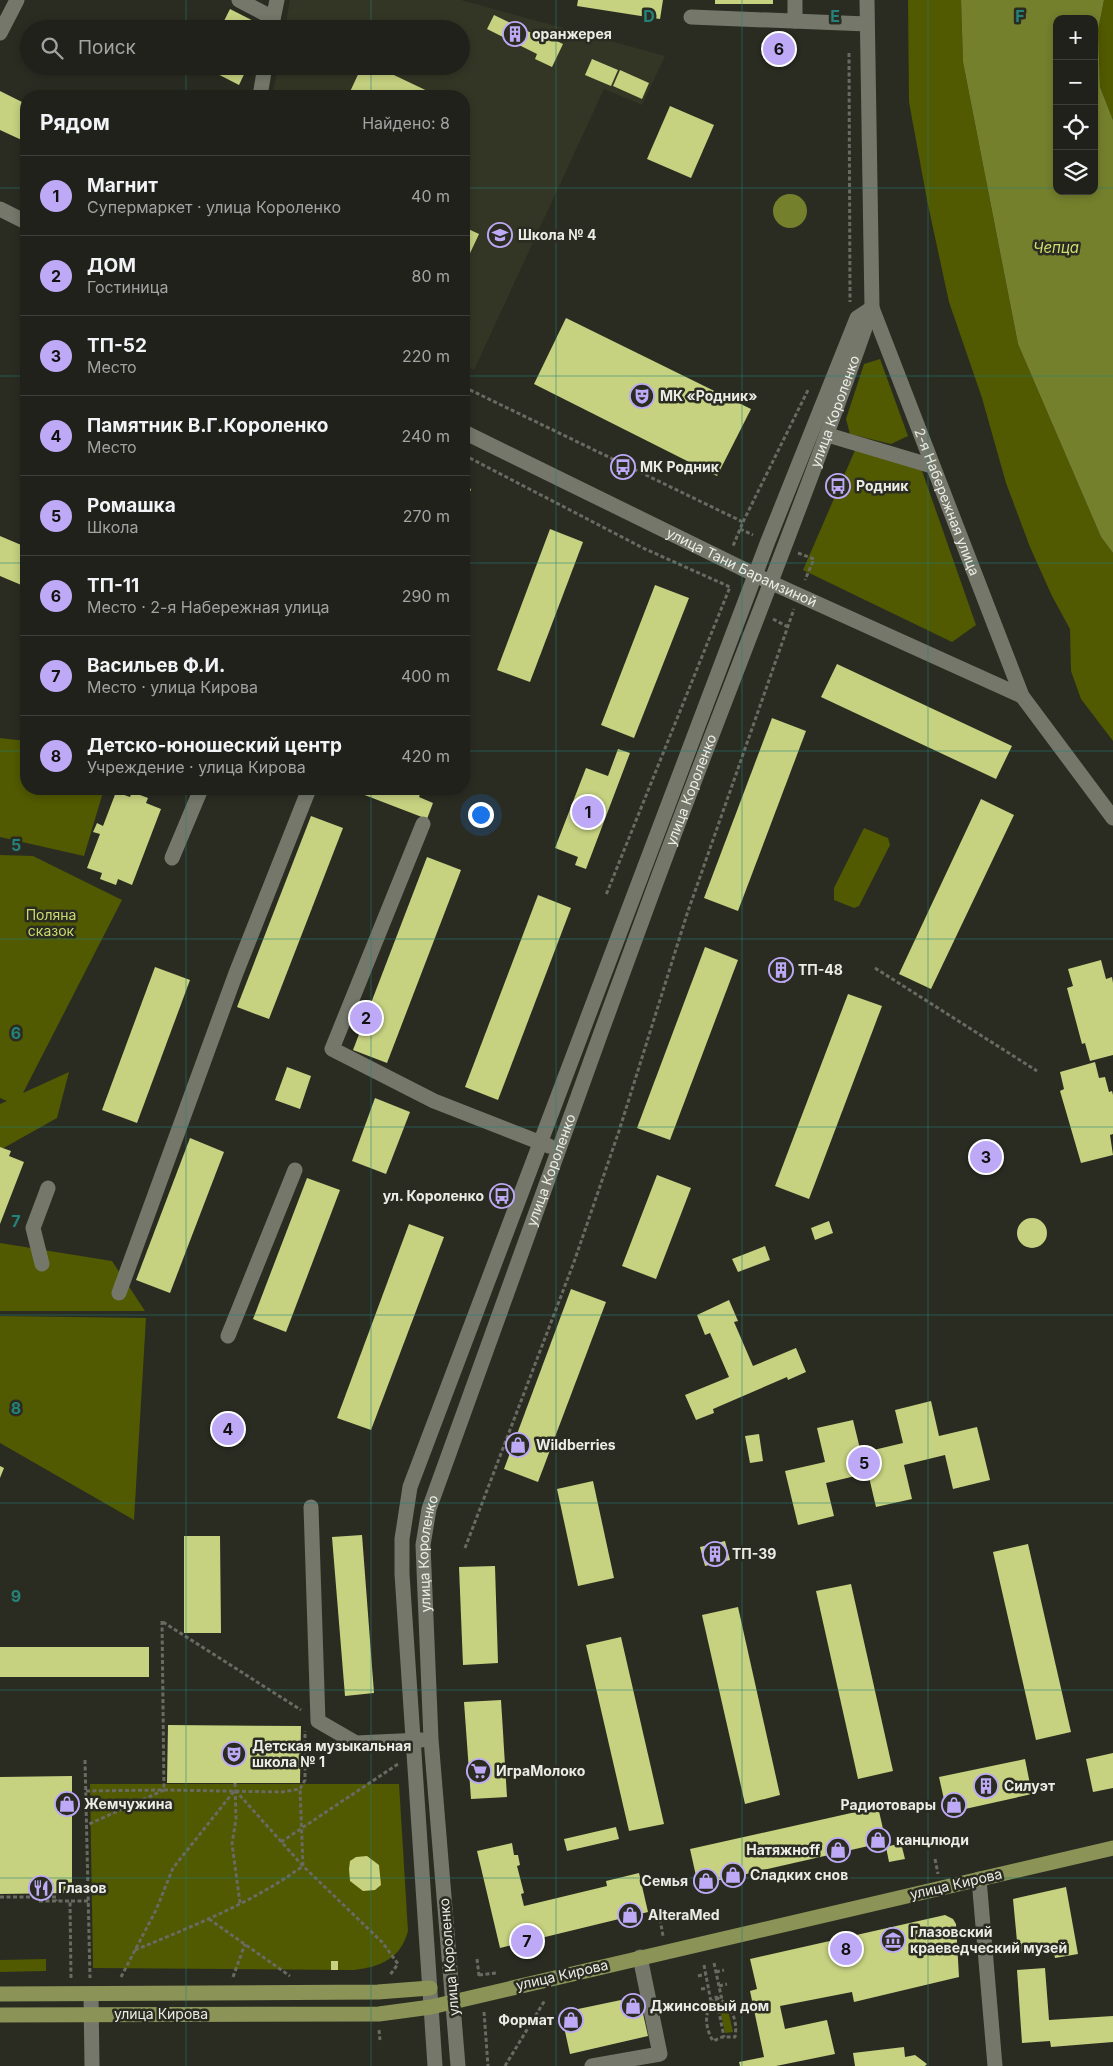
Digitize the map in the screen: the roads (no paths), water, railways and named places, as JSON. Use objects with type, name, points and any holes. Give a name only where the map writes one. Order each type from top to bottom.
[{"type":"main road","name":"улица Кирова","points":[[0,2015],[378,2014],[432,2007],[1113,1848]]},
{"type":"main road","name":"улица Кирова","points":[[0,1994],[378,1992],[430,1988]]},
{"type":"street","points":[[0,33],[17,0]]},
{"type":"street","points":[[239,0],[268,20]]},
{"type":"street","points":[[273,20],[277,0]]},
{"type":"street","points":[[795,0],[795,21]]},
{"type":"street","points":[[854,312],[872,308],[867,0]]},
{"type":"street","points":[[691,17],[867,24]]},
{"type":"street","points":[[261,90],[264,75]]},
{"type":"street","points":[[0,209],[20,219]]},
{"type":"street","name":"улица Короленко","points":[[435,2066],[402,1574],[402,1539],[410,1487],[854,312],[871,276]]},
{"type":"street","name":"улица Короленко","points":[[458,2066],[431,1739],[423,1544],[429,1510],[558,1149],[658,880],[828,435],[872,308]]},
{"type":"street","name":"2-я Набережная улица","points":[[872,308],[1022,696]]},
{"type":"street","name":"улица Тани Барамзиной","points":[[470,435],[755,575],[1022,696]]},
{"type":"street","points":[[828,435],[932,466]]},
{"type":"street","points":[[1022,696],[1113,818]]},
{"type":"street","points":[[172,858],[198,795]]},
{"type":"street","points":[[119,1293],[236,973],[307,795]]},
{"type":"street","points":[[423,824],[332,1049],[434,1101],[558,1149]]},
{"type":"street","points":[[228,1336],[295,1170]]},
{"type":"street","points":[[42,1264],[33,1228],[48,1188]]},
{"type":"street","points":[[311,1507],[312,1717],[356,1743],[431,1739]]},
{"type":"street","points":[[979,1879],[995,2066]]},
{"type":"street","points":[[592,2066],[660,2054],[640,1957]]},
{"type":"street","points":[[430,1988],[453,2002]]},
{"type":"street","points":[[92,1994],[92,2066]]},
{"type":"water","name":"Чепца","points":[[961,0],[1104,0],[1098,30],[1100,87],[1113,120],[1113,553],[1101,537],[1018,344],[963,62]]},
{"type":"water","points":[[790,194],[797,195],[802,199],[806,204],[806,218],[802,223],[797,227],[790,228],[783,227],[778,223],[774,218],[773,211],[774,204],[778,199],[783,195]]},
{"type":"place","name":"оранжерея","points":[[515,34]]},
{"type":"place","name":"ТП-11","points":[[779,49]]},
{"type":"place","name":"Школа № 4","points":[[500,235]]},
{"type":"place","name":"МК «Родник»","points":[[642,396]]},
{"type":"place","name":"МК Родник","points":[[623,467]]},
{"type":"place","name":"Родник","points":[[838,486]]},
{"type":"place","name":"Магнит","points":[[588,812]]},
{"type":"place","name":"ТП-48","points":[[781,970]]},
{"type":"place","name":"ДОМ","points":[[366,1018]]},
{"type":"place","name":"ТП-52","points":[[986,1157]]},
{"type":"place","name":"ул. Короленко","points":[[502,1196]]},
{"type":"place","name":"Памятник В.Г.Короленко","points":[[228,1429]]},
{"type":"place","name":"Wildberries","points":[[518,1445]]},
{"type":"place","name":"Ромашка","points":[[864,1463]]},
{"type":"place","name":"ТП-39","points":[[715,1554]]},
{"type":"place","name":"Детская музыкальная школа № 1","points":[[234,1754]]},
{"type":"place","name":"ИграМолоко","points":[[479,1771]]},
{"type":"place","name":"Силуэт","points":[[986,1786]]},
{"type":"place","name":"Жемчужина","points":[[67,1804]]},
{"type":"place","name":"Радиотовары","points":[[954,1805]]},
{"type":"place","name":"канцлюди","points":[[878,1840]]},
{"type":"place","name":"Натяжноff","points":[[838,1850]]},
{"type":"place","name":"Сладких снов","points":[[733,1875]]},
{"type":"place","name":"Семья","points":[[706,1881]]},
{"type":"place","name":"Глазов","points":[[41,1888]]},
{"type":"place","name":"AlteraMed","points":[[630,1915]]},
{"type":"place","name":"Глазовский краеведческий музей","points":[[893,1940]]},
{"type":"place","name":"Васильев Ф.И.","points":[[527,1941]]},
{"type":"place","name":"Детско-юношеский центр","points":[[846,1949]]},
{"type":"place","name":"Джинсовый дом","points":[[633,2006]]},
{"type":"place","name":"Формат","points":[[571,2020]]},
{"type":"park label","name":"Поляна сказок","points":[[51,924]]}]
